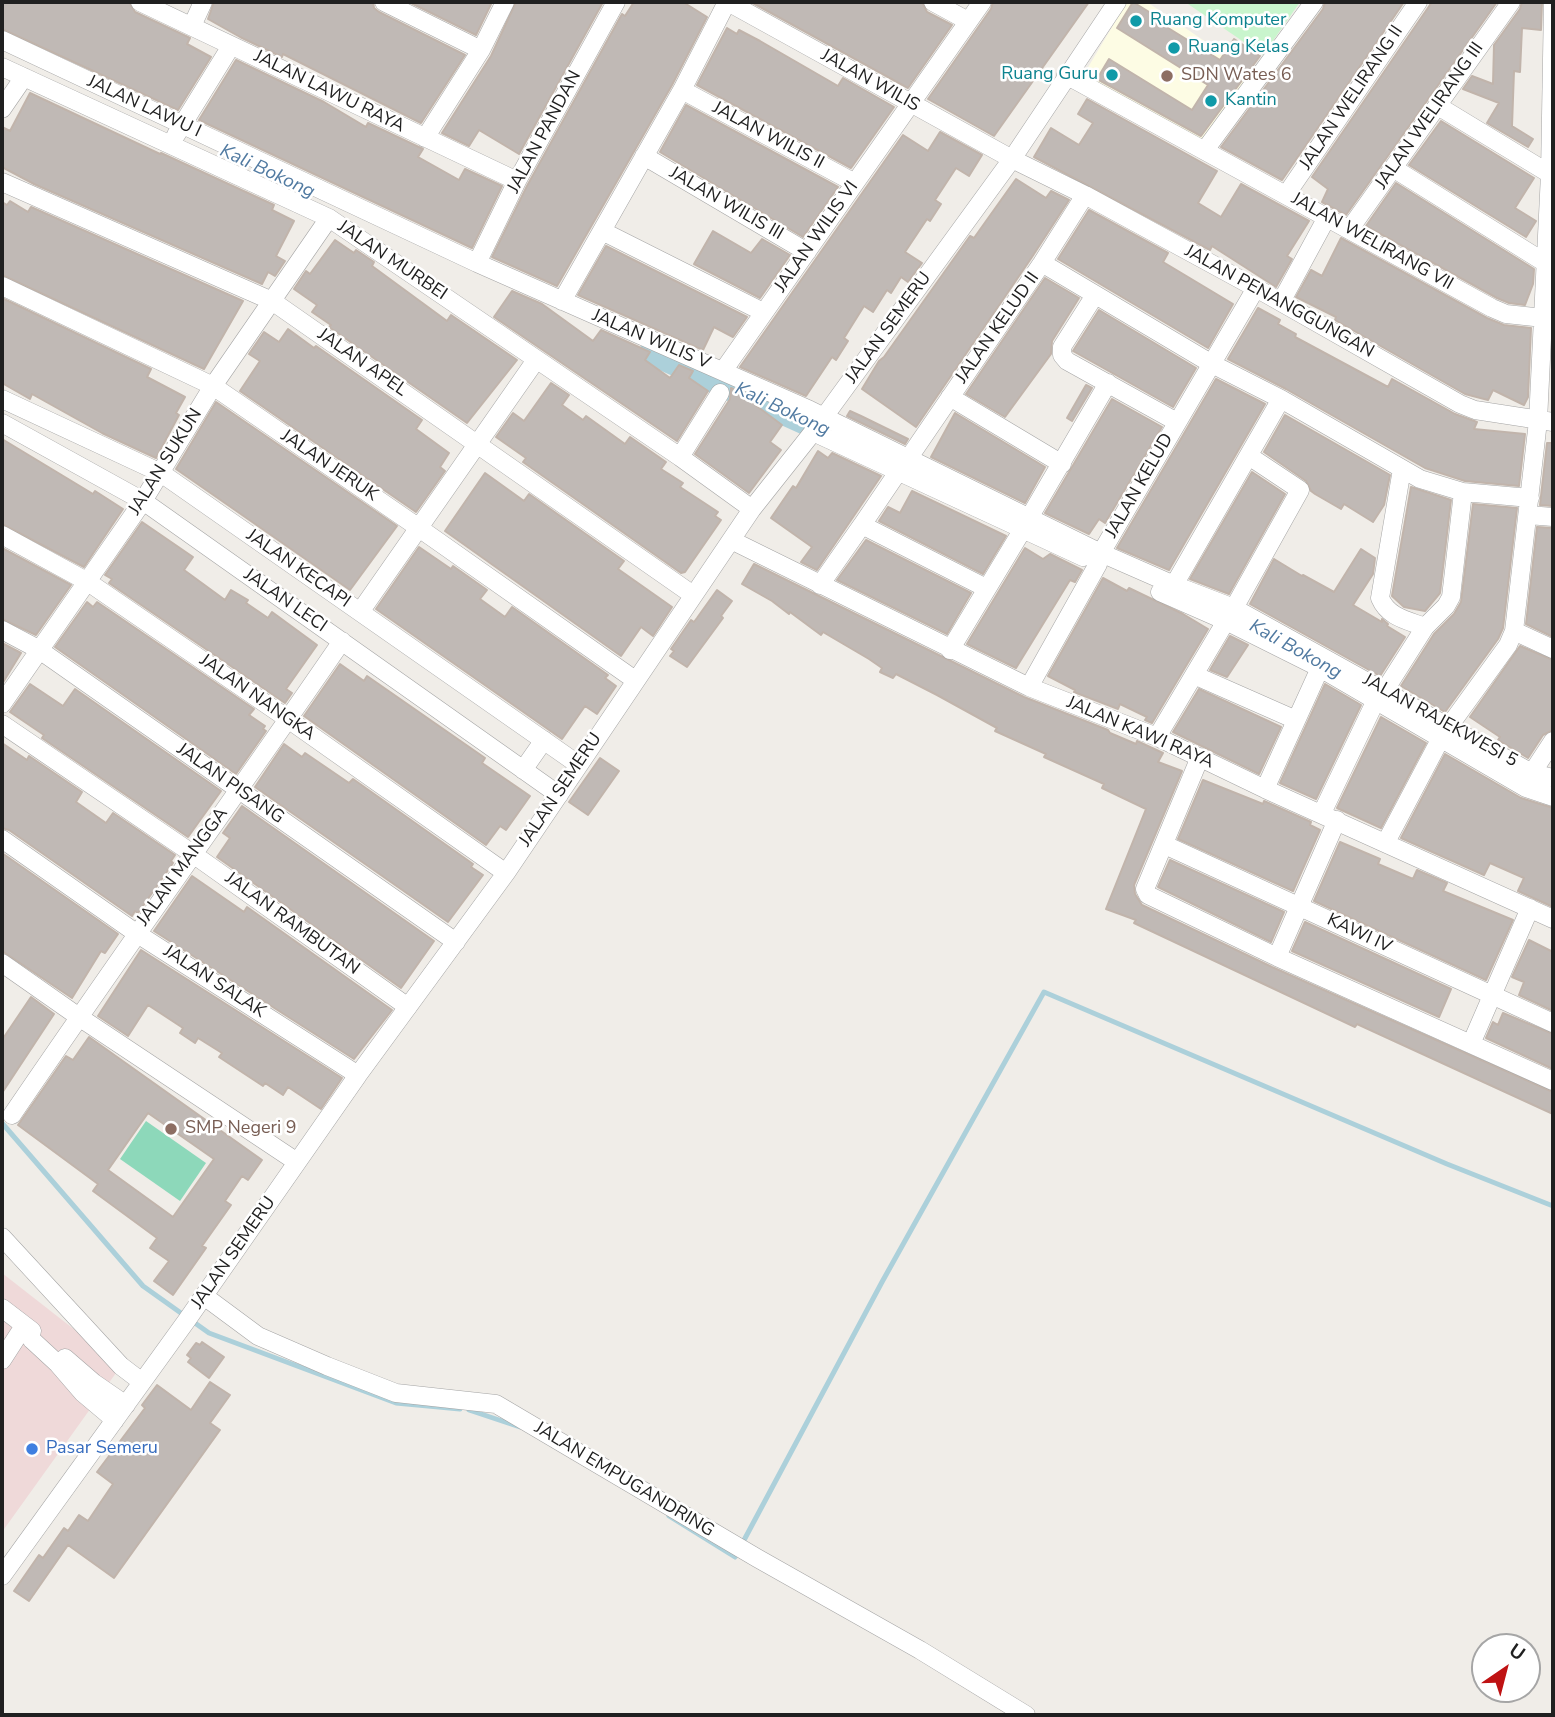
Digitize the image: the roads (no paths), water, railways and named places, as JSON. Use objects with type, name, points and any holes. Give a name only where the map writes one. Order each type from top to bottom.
[{"type":"street","name":"JALAN LAWU RAYA","points":[[140,2],[517,181]]},
{"type":"street","points":[[192,26],[203,2]]},
{"type":"street","points":[[384,2],[481,50]]},
{"type":"street","points":[[425,138],[481,50],[505,2]]},
{"type":"street","name":"JALAN PANDAN","points":[[477,264],[517,181],[616,2]]},
{"type":"street","points":[[562,301],[682,90],[727,2]]},
{"type":"street","name":"JALAN WILIS","points":[[727,2],[1012,159]]},
{"type":"street","points":[[933,2],[968,21]]},
{"type":"street","name":"JALAN WILIS VI","points":[[723,371],[982,2]]},
{"type":"street","name":"JALAN SEMERU","points":[[2,1576],[202,1300],[358,1074],[506,873],[752,509],[819,425],[1012,159],[1116,2]]},
{"type":"street","points":[[1205,150],[1314,2]]},
{"type":"street","name":"JALAN WELIRANG II","points":[[1286,195],[1418,2]]},
{"type":"street","name":"JALAN WELIRANG III","points":[[1349,230],[1511,2]]},
{"type":"street","points":[[1386,842],[1445,733],[1508,645],[1514,631],[1529,507],[1546,421],[1548,318],[1544,262],[1551,166],[1553,2]]},
{"type":"street","name":"JALAN LAWU I","points":[[2,40],[477,264]]},
{"type":"street","points":[[172,144],[181,124],[231,46]]},
{"type":"street","name":"JALAN MURBEI","points":[[2,67],[329,218],[752,509]]},
{"type":"street","name":"JALAN WELIRANG VII","points":[[1066,75],[1492,309],[1506,314],[1548,318]]},
{"type":"street","points":[[2,109],[23,77]]},
{"type":"street","name":"JALAN WILIS II","points":[[682,90],[855,183]]},
{"type":"street","points":[[1438,106],[1551,166]]},
{"type":"street","name":"JALAN WILIS III","points":[[644,156],[807,252]]},
{"type":"street","name":"JALAN PENANGGUNGAN","points":[[1012,159],[1085,195],[1256,288],[1460,404],[1475,410],[1546,421]]},
{"type":"street","points":[[1393,168],[1544,262]]},
{"type":"street","name":"JALAN APEL","points":[[2,182],[272,301],[693,595]]},
{"type":"street","name":"JALAN KELUD II","points":[[820,585],[1042,263],[1085,195]]},
{"type":"street","name":"JALAN SUKUN","points":[[2,704],[143,501],[213,386],[329,218]]},
{"type":"street","points":[[1281,302],[1326,219]]},
{"type":"street","points":[[602,231],[763,312]]},
{"type":"street","points":[[1042,263],[1212,364],[1281,399],[1402,470],[1429,483],[1529,507],[1553,517]]},
{"type":"street","name":"JALAN WILIS V","points":[[477,264],[723,371],[819,425],[1100,558]]},
{"type":"street","name":"JALAN JERUK","points":[[2,286],[213,386],[635,680]]},
{"type":"street","name":"JALAN KELUD","points":[[1029,687],[1177,422],[1256,288]]},
{"type":"street","points":[[1095,295],[1062,347],[1062,355],[1068,361],[1177,422]]},
{"type":"street","points":[[360,612],[536,360]]},
{"type":"street","points":[[950,650],[1108,383]]},
{"type":"street","points":[[680,457],[720,393]]},
{"type":"street","points":[[950,397],[1062,464]]},
{"type":"street","name":"JALAN KECAPI","points":[[2,399],[161,473],[579,765]]},
{"type":"street","points":[[1174,585],[1281,399]]},
{"type":"street","name":"JALAN LECI","points":[[2,423],[143,501],[559,794]]},
{"type":"street","points":[[1157,737],[1300,490],[1249,456]]},
{"type":"street","points":[[1402,470],[1380,598],[1384,608],[1392,614],[1424,626]]},
{"type":"street","points":[[1277,957],[1300,907],[1329,816],[1381,695],[1424,626],[1446,606],[1451,597],[1462,492]]},
{"type":"street","points":[[862,525],[986,588]]},
{"type":"street","name":"JALAN NANGKA","points":[[2,535],[88,582],[506,873]]},
{"type":"street","name":"JALAN KAWI RAYA","points":[[731,540],[1029,687],[1157,737],[1265,789],[1553,919]]},
{"type":"street","points":[[1100,558],[1230,615],[1320,668],[1381,695],[1445,733],[1527,788],[1553,797]]},
{"type":"street","name":"JALAN RAJEKWESI 5","points":[[1100,558],[1174,585],[1381,695]]},
{"type":"street","name":"JALAN PISANG","points":[[2,630],[38,649],[456,942]]},
{"type":"street","points":[[1514,631],[1553,649]]},
{"type":"street","name":"JALAN MANGGA","points":[[12,1115],[136,933],[342,641]]},
{"type":"street","points":[[1265,789],[1320,668]]},
{"type":"street","points":[[1194,675],[1296,720]]},
{"type":"street","name":"JALAN RAMBUTAN","points":[[2,724],[193,854],[408,1007]]},
{"type":"street","name":"JALAN RAJEKWESI 5","points":[[1445,733],[1532,772],[1553,778]]},
{"type":"street","points":[[523,769],[544,740]]},
{"type":"street","points":[[1532,772],[1553,741]]},
{"type":"street","points":[[1200,757],[1145,892],[1277,957],[1553,1081]]},
{"type":"street","name":"JALAN SALAK","points":[[2,839],[136,933],[358,1074]]},
{"type":"street","name":"KAWI IV","points":[[1165,845],[1553,1023]]},
{"type":"street","points":[[1471,1044],[1530,908]]},
{"type":"street","points":[[2,963],[297,1162]]},
{"type":"street","points":[[2,1237],[121,1366],[142,1382]]},
{"type":"street","name":"JALAN EMPUGANDRING","points":[[202,1300],[258,1336],[396,1393],[496,1404],[757,1558],[920,1650],[1026,1715]]},
{"type":"street","points":[[2,1308],[94,1383],[126,1405]]},
{"type":"street","points":[[2,1360],[24,1326]]},
{"type":"street","points":[[24,1326],[32,1340],[83,1393],[115,1420]]},
{"type":"waterway","name":"Kali Bokong","points":[[656,351],[877,451]]},
{"type":"waterway","points":[[743,1542],[882,1282],[1044,992],[1447,1164],[1553,1206]]},
{"type":"waterway","points":[[2,1123],[143,1286],[209,1333],[396,1403],[460,1409]]},
{"type":"waterway","points":[[469,1410],[520,1427]]},
{"type":"waterway","points":[[669,1516],[735,1557]]},
{"type":"place","name":"Ruang Komputer","points":[[1136,21]]},
{"type":"place","name":"Ruang Kelas","points":[[1174,48]]},
{"type":"place","name":"Ruang Guru","points":[[1112,75]]},
{"type":"place","name":"SDN Wates 6","points":[[1167,76]]},
{"type":"place","name":"Kantin","points":[[1211,101]]},
{"type":"place","name":"SMP Negeri 9","points":[[171,1129]]},
{"type":"place","name":"Pasar Semeru","points":[[32,1449]]}]
